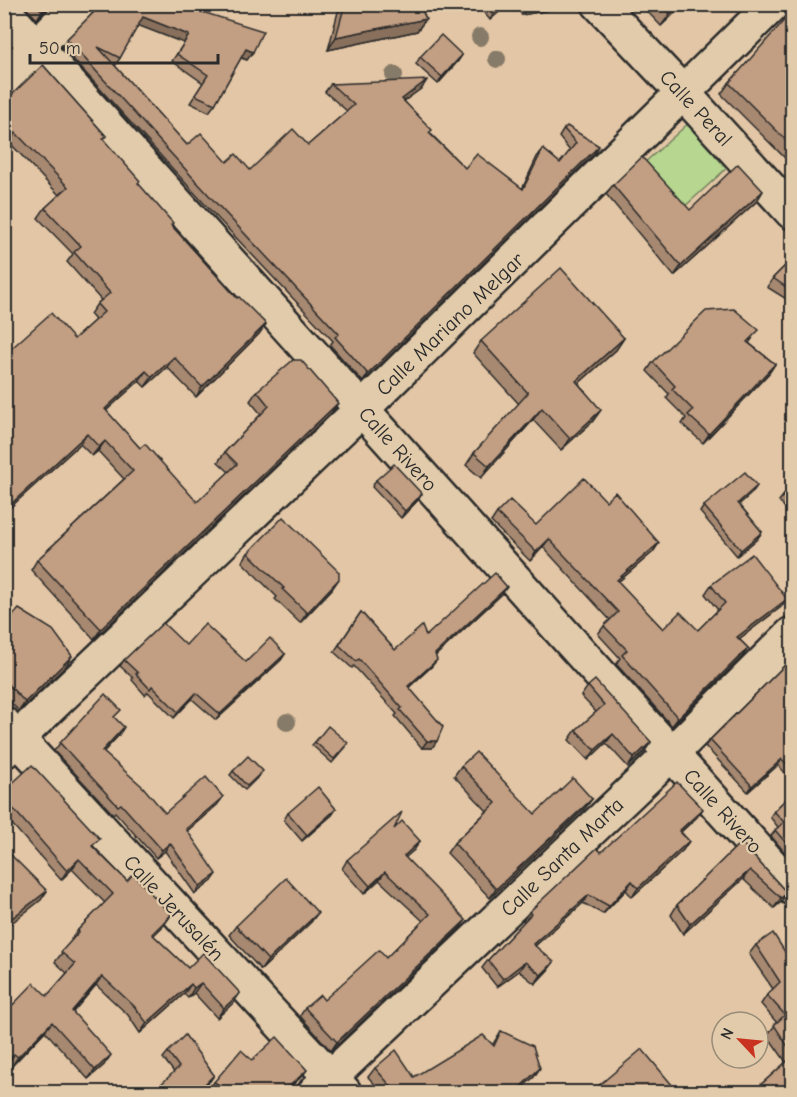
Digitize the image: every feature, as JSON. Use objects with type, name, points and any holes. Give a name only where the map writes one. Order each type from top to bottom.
[{"type":"street","points":[[4,79],[78,4]]},
{"type":"street","name":"Calle Peral","points":[[599,4],[792,212]]},
{"type":"street","name":"Calle Mariano Melgar","points":[[9,738],[363,409],[773,4]]},
{"type":"street","name":"Calle Rivero","points":[[4,11],[792,888]]},
{"type":"street","name":"Calle Santa Marta","points":[[330,1088],[792,634]]},
{"type":"street","name":"Calle Jerusalén","points":[[9,738],[330,1088]]},
{"type":"green space","points":[[690,122],[728,167],[682,209],[643,164]]},
{"type":"building","points":[[36,4],[49,4],[42,11]]},
{"type":"building","points":[[100,4],[177,4],[263,31],[253,52],[246,49],[215,104],[195,95],[208,75],[177,54],[189,35],[143,17],[120,58],[98,47],[187,145],[201,133],[227,162],[236,154],[250,170],[293,129],[308,145],[354,105],[331,84],[427,80],[402,99],[432,130],[429,133],[465,168],[477,154],[523,189],[543,149],[560,163],[576,143],[564,129],[567,126],[599,146],[368,374],[335,337],[339,334],[67,39]]},
{"type":"building","points":[[345,4],[419,4],[426,19],[336,37]]},
{"type":"building","points":[[492,4],[503,4],[496,10]]},
{"type":"building","points":[[661,4],[680,4],[670,14]]},
{"type":"building","points":[[792,14],[792,146],[729,83]]},
{"type":"building","points":[[441,35],[462,55],[442,77],[420,57]]},
{"type":"building","points":[[43,65],[106,136],[103,139],[140,181],[138,183],[173,223],[171,225],[237,298],[239,297],[266,324],[202,387],[174,357],[152,377],[146,371],[105,409],[140,448],[145,444],[197,502],[237,464],[225,452],[269,406],[257,391],[293,360],[301,360],[338,403],[101,629],[37,560],[133,471],[105,441],[99,447],[87,434],[11,504],[4,497],[4,355],[51,313],[74,339],[104,312],[97,304],[110,293],[74,252],[81,246],[45,208],[68,187],[16,133],[4,144],[4,102]]},
{"type":"building","points":[[642,157],[690,210],[738,164],[763,191],[681,266],[613,185]]},
{"type":"building","points":[[792,259],[792,291],[773,278]]},
{"type":"building","points":[[561,268],[624,338],[576,381],[601,410],[570,439],[542,408],[489,466],[474,453],[528,393],[481,341]]},
{"type":"building","points":[[734,309],[759,330],[747,342],[775,364],[709,434],[688,415],[693,410],[672,389],[675,386],[653,362],[706,311]]},
{"type":"building","points":[[394,464],[422,494],[405,511],[376,480]]},
{"type":"building","points":[[745,472],[757,486],[738,503],[762,532],[741,550],[704,506]]},
{"type":"building","points":[[584,478],[606,501],[615,492],[659,543],[617,580],[663,629],[680,612],[698,630],[725,603],[711,585],[752,554],[787,599],[737,637],[748,648],[678,718],[622,655],[627,650],[604,626],[618,612],[549,539],[536,552],[497,513],[510,500],[536,525]]},
{"type":"building","points":[[792,486],[792,499],[786,492]]},
{"type":"building","points":[[283,517],[339,572],[339,579],[307,613],[248,553]]},
{"type":"building","points":[[495,573],[507,587],[435,654],[437,660],[408,686],[443,727],[437,741],[427,741],[400,710],[402,708],[359,659],[356,661],[339,645],[361,612],[395,650],[422,626],[426,636]]},
{"type":"building","points":[[19,609],[53,630],[72,656],[25,702],[4,680],[4,625]]},
{"type":"building","points":[[163,623],[186,645],[205,624],[246,662],[270,638],[285,654],[220,714],[196,693],[178,712],[152,686],[150,689],[124,660]]},
{"type":"building","points":[[792,658],[792,770],[782,759],[752,786],[710,740]]},
{"type":"building","points":[[595,680],[651,742],[634,758],[613,734],[595,750],[576,730],[604,705],[588,686]]},
{"type":"building","points":[[105,694],[121,710],[114,717],[124,727],[102,751],[143,787],[165,813],[206,777],[223,797],[186,829],[217,874],[200,886],[170,843],[162,850],[121,804],[118,806],[60,743]]},
{"type":"building","points":[[328,726],[348,743],[334,759],[315,742]]},
{"type":"building","points":[[476,752],[535,814],[573,778],[592,799],[496,889],[454,843],[496,803],[461,766]]},
{"type":"building","points":[[248,756],[263,771],[247,786],[233,771]]},
{"type":"building","points":[[32,765],[100,839],[92,846],[127,881],[133,874],[171,915],[152,934],[188,968],[203,953],[240,993],[224,1008],[201,983],[194,988],[191,984],[147,1023],[134,1006],[102,976],[72,1011],[111,1055],[95,1070],[52,1022],[18,1057],[14,1054],[4,1064],[4,1014],[34,983],[47,996],[75,964],[61,952],[79,932],[78,930],[113,894],[79,859],[67,871],[4,798],[4,791]]},
{"type":"building","points":[[677,782],[703,809],[679,831],[689,841],[638,888],[632,881],[609,906],[589,895],[533,944],[554,962],[541,975],[525,962],[503,979],[488,960],[531,914],[529,912],[597,848],[601,852]]},
{"type":"building","points":[[318,787],[336,809],[307,835],[288,813]]},
{"type":"building","points":[[792,793],[792,850],[775,830],[784,822],[774,811]]},
{"type":"building","points":[[402,812],[394,829],[402,821],[420,841],[404,856],[466,920],[337,1042],[305,1008],[320,995],[324,1000],[379,950],[386,958],[430,914],[385,872],[370,886],[347,860]]},
{"type":"building","points":[[741,842],[787,893],[781,898],[750,870],[690,924],[677,905]]},
{"type":"building","points":[[4,848],[47,891],[4,924]]},
{"type":"building","points":[[286,878],[318,913],[268,960],[236,926]]},
{"type":"building","points":[[773,933],[792,963],[792,1053],[774,1025],[785,1015],[767,995],[780,982],[756,945]]},
{"type":"building","points":[[501,1031],[533,1046],[540,1068],[515,1092],[396,1092],[375,1068],[396,1050],[414,1077],[483,1035],[494,1046]]},
{"type":"building","points":[[185,1035],[214,1075],[197,1092],[153,1092],[179,1067],[168,1052]]},
{"type":"building","points":[[277,1037],[307,1070],[283,1092],[231,1092],[214,1082],[241,1050],[252,1060]]},
{"type":"building","points":[[642,1049],[678,1092],[591,1092]]},
{"type":"building","points":[[792,1057],[792,1089],[789,1092],[761,1092],[757,1088]]}]
